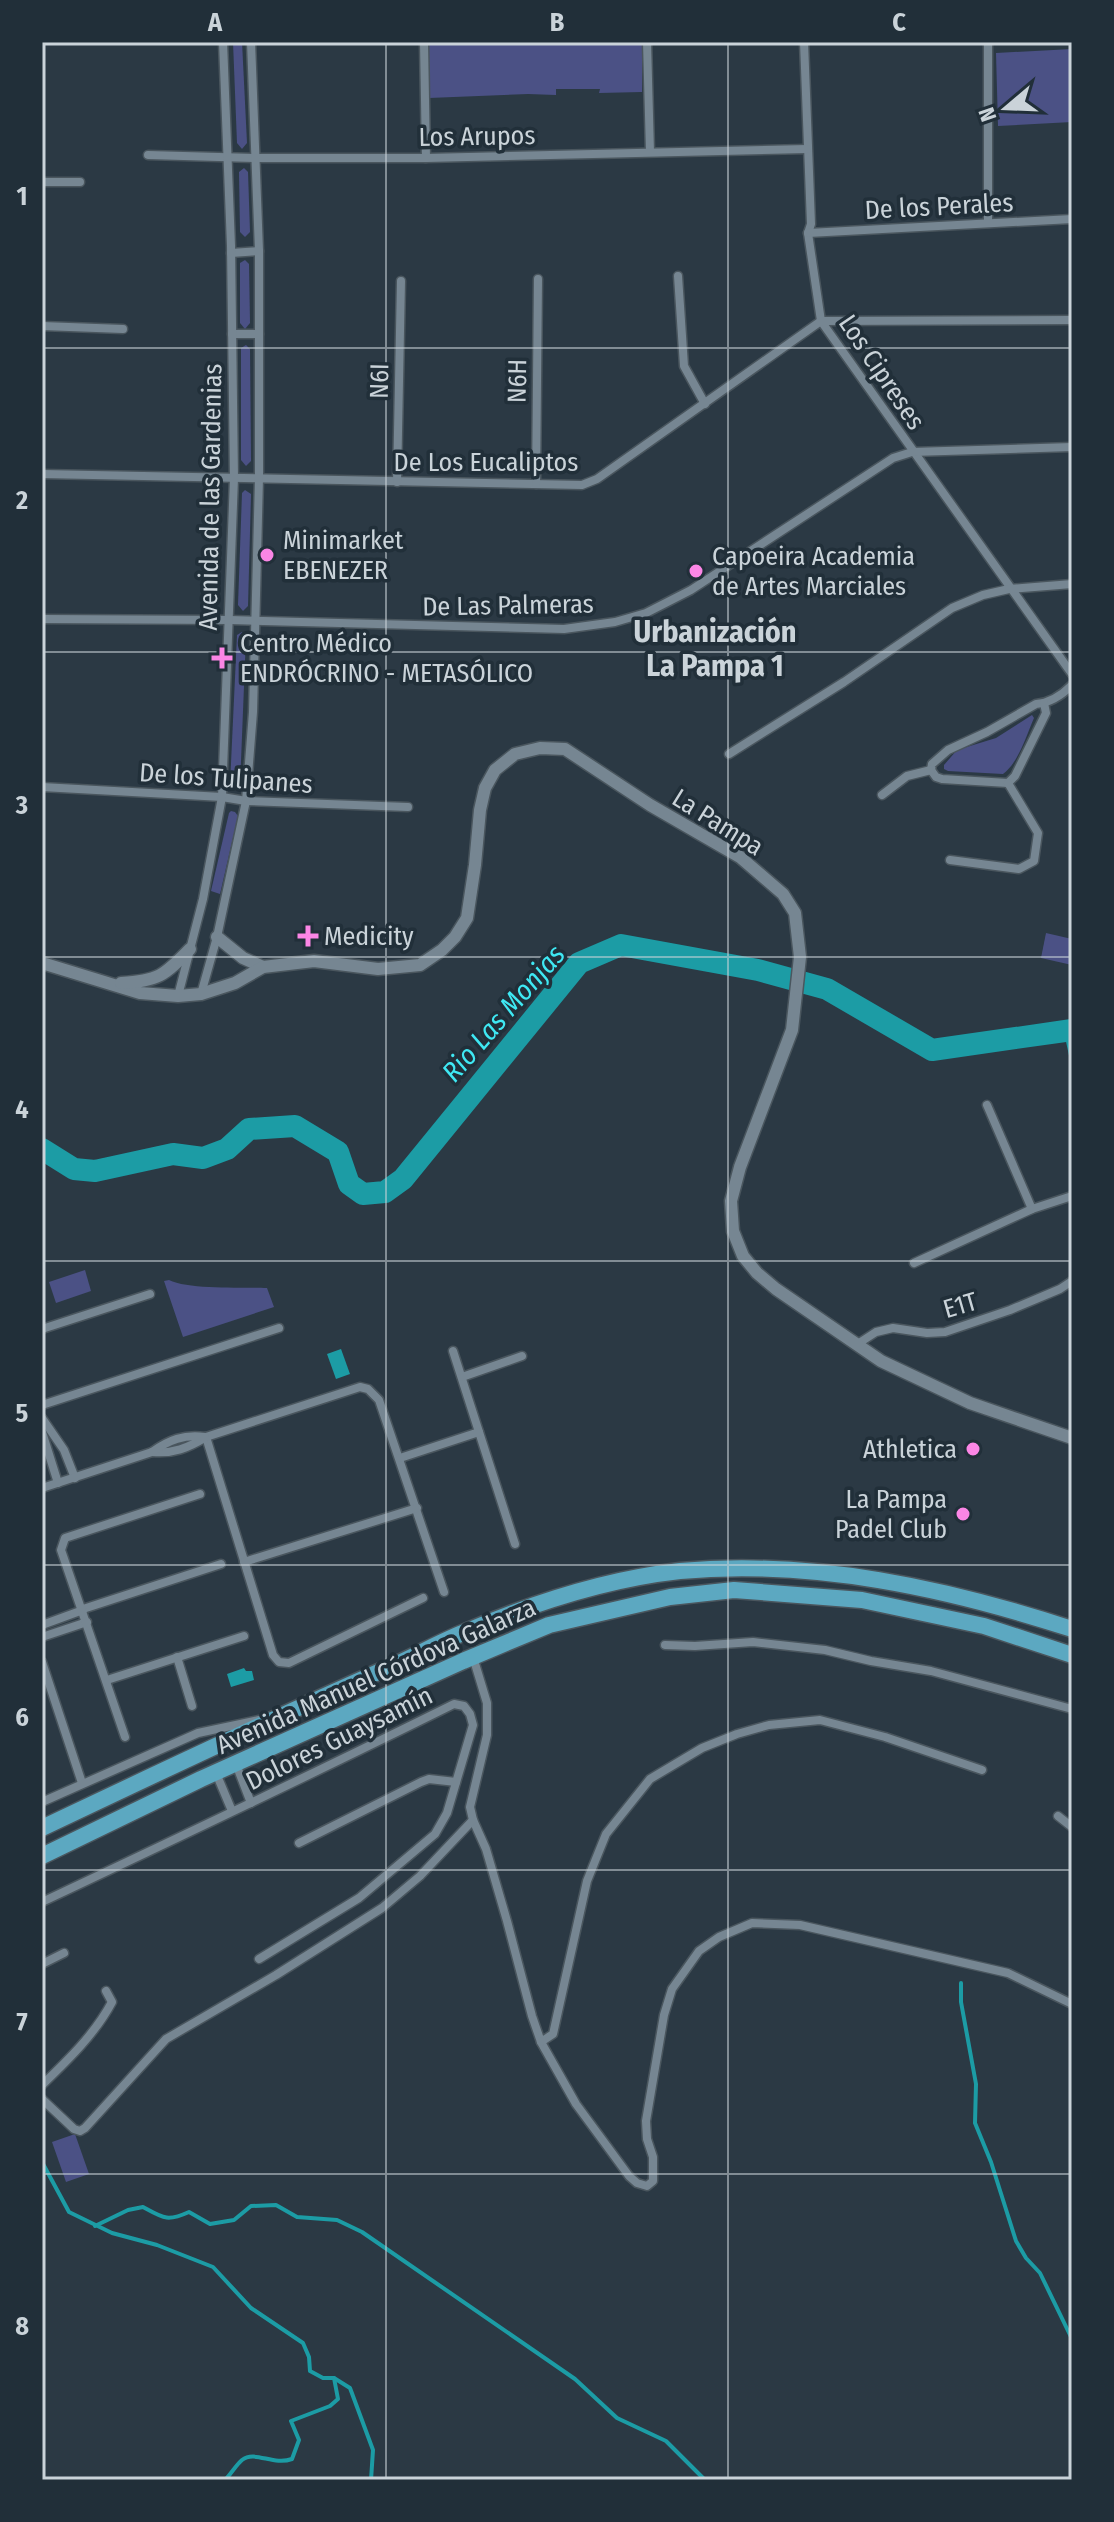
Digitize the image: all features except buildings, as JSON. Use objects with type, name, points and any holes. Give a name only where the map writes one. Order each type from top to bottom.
[{"type":"main road","name":"Avenida Manuel Córdova Galarza","points":[[42,1828],[275,1716],[463,1632],[538,1603],[622,1582],[677,1572],[758,1567],[824,1572],[886,1581],[999,1607],[1072,1629]]},
{"type":"main road","name":"Avenida Manuel Córdova Galarza","points":[[42,1856],[216,1773],[549,1625],[670,1597],[734,1590],[862,1600],[984,1626],[1072,1655]]},
{"type":"street","name":"Avenida de las Gardenias","points":[[178,996],[203,899],[222,797],[234,478],[231,253],[223,42]]},
{"type":"street","name":"Avenida de las Gardenias","points":[[201,994],[217,937],[246,801],[253,712],[259,478],[259,251],[251,42]]},
{"type":"street","points":[[424,42],[426,158]]},
{"type":"street","points":[[647,42],[650,152]]},
{"type":"street","name":"Los Cipreses","points":[[804,42],[811,224],[808,233],[821,321],[1072,674]]},
{"type":"street","points":[[988,42],[988,223]]},
{"type":"street","name":"Los Arupos","points":[[148,155],[426,158],[807,149]]},
{"type":"street","points":[[42,182],[80,182]]},
{"type":"street","name":"De los Perales","points":[[808,233],[1072,219]]},
{"type":"street","points":[[231,253],[259,251]]},
{"type":"street","points":[[678,276],[684,366],[705,404]]},
{"type":"street","name":"N6H","points":[[536,484],[538,279]]},
{"type":"street","name":"N6I","points":[[397,482],[401,281]]},
{"type":"street","points":[[821,321],[1072,320]]},
{"type":"street","name":"De Los Eucaliptos","points":[[42,474],[582,485],[705,404],[821,321]]},
{"type":"street","points":[[42,326],[123,329]]},
{"type":"street","points":[[232,334],[259,334]]},
{"type":"street","name":"De Las Palmeras","points":[[42,619],[230,620],[564,629],[615,622],[646,613],[691,590],[881,464],[912,452],[1072,447]]},
{"type":"street","points":[[729,754],[844,682],[952,608],[983,595],[1009,589],[1072,584]]},
{"type":"street","points":[[1044,703],[1046,713],[1015,776],[1008,783],[942,779],[931,770],[932,764],[948,750],[1036,704],[1062,695],[1072,685]]},
{"type":"street","name":"La Pampa","points":[[42,963],[140,993],[178,996],[201,994],[235,983],[263,967],[314,961],[378,969],[420,965],[442,950],[467,918],[480,810],[485,788],[495,770],[515,754],[540,748],[565,749],[650,805],[740,857],[783,894],[795,913],[800,957],[796,1010],[789,1041],[740,1167],[731,1201],[733,1231],[743,1256],[776,1289],[881,1361],[970,1403],[1072,1438]]},
{"type":"street","points":[[882,795],[907,776],[931,770]]},
{"type":"street","points":[[950,860],[1019,869],[1034,861],[1038,833],[1008,783]]},
{"type":"street","name":"De los Tulipanes","points":[[42,787],[246,801],[408,807]]},
{"type":"street","points":[[217,937],[243,958],[263,967]]},
{"type":"street","points":[[113,984],[146,982],[161,976],[190,949]]},
{"type":"street","points":[[987,1105],[1032,1209]]},
{"type":"street","points":[[914,1263],[1032,1209],[1072,1196]]},
{"type":"street","name":"E1T","points":[[856,1345],[876,1332],[893,1328],[945,1332],[1010,1310],[1072,1281]]},
{"type":"street","points":[[42,1329],[150,1294]]},
{"type":"street","points":[[42,1405],[279,1328]]},
{"type":"street","points":[[453,1351],[515,1544]]},
{"type":"street","points":[[462,1377],[522,1356]]},
{"type":"street","points":[[42,1488],[152,1452],[169,1453],[192,1446],[206,1437],[360,1387],[368,1389],[379,1400],[444,1592]]},
{"type":"street","points":[[42,1418],[64,1450],[75,1478]]},
{"type":"street","points":[[42,1432],[58,1483]]},
{"type":"street","points":[[400,1458],[479,1432]]},
{"type":"street","points":[[206,1437],[273,1655],[279,1662],[289,1663],[423,1598]]},
{"type":"street","points":[[125,1737],[61,1550],[65,1538],[200,1494]]},
{"type":"street","points":[[244,1562],[417,1508]]},
{"type":"street","points":[[42,1625],[221,1564]]},
{"type":"street","points":[[42,1637],[87,1622]]},
{"type":"street","points":[[107,1680],[244,1636]]},
{"type":"street","points":[[665,1645],[753,1642],[825,1650],[931,1671],[1072,1709]]},
{"type":"street","points":[[177,1657],[192,1706]]},
{"type":"street","points":[[473,1657],[487,1703],[487,1735],[470,1807],[486,1849],[532,2016],[541,2042],[593,2130],[637,2183],[647,2186],[653,2181],[653,2157],[647,2139],[646,2121],[664,2015],[672,1989],[699,1951],[719,1937],[752,1923],[800,1925],[1008,1973],[1072,2004]]},
{"type":"street","points":[[42,1662],[82,1783]]},
{"type":"street","name":"Dolores Guaysamín","points":[[42,1902],[287,1787],[454,1704],[464,1706],[473,1725],[447,1813],[435,1834],[359,1898],[259,1959]]},
{"type":"street","name":"Avenida Manuel Córdova Galarza","points":[[42,1802],[198,1733],[275,1716]]},
{"type":"street","points":[[541,2042],[553,2034],[587,1881],[606,1834],[650,1779],[702,1748],[737,1734],[769,1725],[820,1720],[885,1737],[982,1770]]},
{"type":"street","points":[[236,1764],[251,1803]]},
{"type":"street","points":[[216,1773],[232,1811]]},
{"type":"street","points":[[299,1843],[421,1782],[429,1779],[456,1782]]},
{"type":"street","points":[[1058,1816],[1072,1827]]},
{"type":"street","points":[[42,2099],[74,2129],[80,2131],[85,2128],[166,2039],[382,1908],[438,1858],[473,1820]]},
{"type":"street","points":[[42,1964],[64,1953]]},
{"type":"street","points":[[42,2085],[106,2014],[112,2002],[106,1991]]},
{"type":"shaded area","points":[[233,42],[242,42],[247,143],[242,149],[237,143]]},
{"type":"shaded area","points":[[428,42],[642,42],[642,92],[599,93],[600,89],[556,89],[556,95],[429,98]]},
{"type":"shaded area","points":[[1072,49],[1072,122],[998,126],[996,53]]},
{"type":"shaded area","points":[[244,168],[248,172],[250,232],[245,237],[240,232],[239,172]]},
{"type":"shaded area","points":[[245,260],[249,264],[250,323],[245,329],[240,323],[240,263]]},
{"type":"shaded area","points":[[246,345],[250,349],[251,461],[246,466],[241,460],[241,348]]},
{"type":"shaded area","points":[[245,490],[251,494],[248,606],[243,611],[238,605],[242,493]]},
{"type":"shaded area","points":[[242,632],[246,636],[240,786],[235,790],[230,785],[237,635]]},
{"type":"shaded area","points":[[1032,715],[1034,718],[1022,748],[1003,774],[944,769],[957,750],[996,738]]},
{"type":"shaded area","points":[[231,811],[238,816],[220,894],[211,891]]},
{"type":"shaded area","points":[[1046,933],[1072,939],[1072,965],[1041,958]]},
{"type":"shaded area","points":[[85,1270],[91,1291],[56,1303],[49,1282]]},
{"type":"shaded area","points":[[164,1281],[202,1287],[267,1288],[274,1307],[183,1337]]},
{"type":"shaded area","points":[[341,1349],[350,1374],[336,1379],[327,1354]]},
{"type":"shaded area","points":[[244,1668],[252,1671],[254,1680],[231,1687],[227,1674]]},
{"type":"shaded area","points":[[75,2134],[89,2174],[66,2182],[52,2142]]},
{"type":"waterway","name":"Rio Las Monjas","points":[[42,1149],[74,1169],[95,1171],[173,1154],[203,1158],[227,1149],[249,1129],[295,1126],[338,1152],[349,1184],[363,1194],[385,1192],[403,1179],[579,963],[621,945],[758,970],[827,989],[932,1050],[1072,1030]]},
{"type":"waterway","points":[[1066,1032],[1072,1060]]},
{"type":"waterway","points":[[961,1983],[961,2002],[976,2084],[975,2123],[1016,2241],[1040,2273],[1072,2339]]},
{"type":"waterway","points":[[42,2162],[69,2212],[112,2233],[157,2245],[213,2267],[251,2308],[303,2343],[309,2357],[310,2371],[323,2378],[334,2378],[350,2388],[373,2450],[371,2480]]},
{"type":"waterway","points":[[95,2226],[128,2210],[143,2207],[165,2217],[189,2212],[210,2224],[234,2220],[251,2206],[276,2205],[297,2217],[337,2220],[362,2232],[575,2379],[617,2418],[666,2441],[705,2480]]},
{"type":"waterway","points":[[225,2480],[247,2457],[278,2461],[292,2459],[299,2440],[291,2421],[330,2406],[338,2399],[334,2378]]},
{"type":"place","name":"Minimarket EBENEZER","points":[[267,555]]},
{"type":"place","name":"Capoeira Academia de Artes Marciales","points":[[696,571]]},
{"type":"place","name":"Centro Médico ENDRÓCRINO - METASÓLICO","points":[[222,658]]},
{"type":"place","name":"Medicity","points":[[308,936]]},
{"type":"place","name":"Athletica","points":[[973,1449]]},
{"type":"place","name":"La Pampa Padel Club","points":[[963,1514]]},
{"type":"district","name":"Urbanización La Pampa 1","points":[[715,649]]}]
